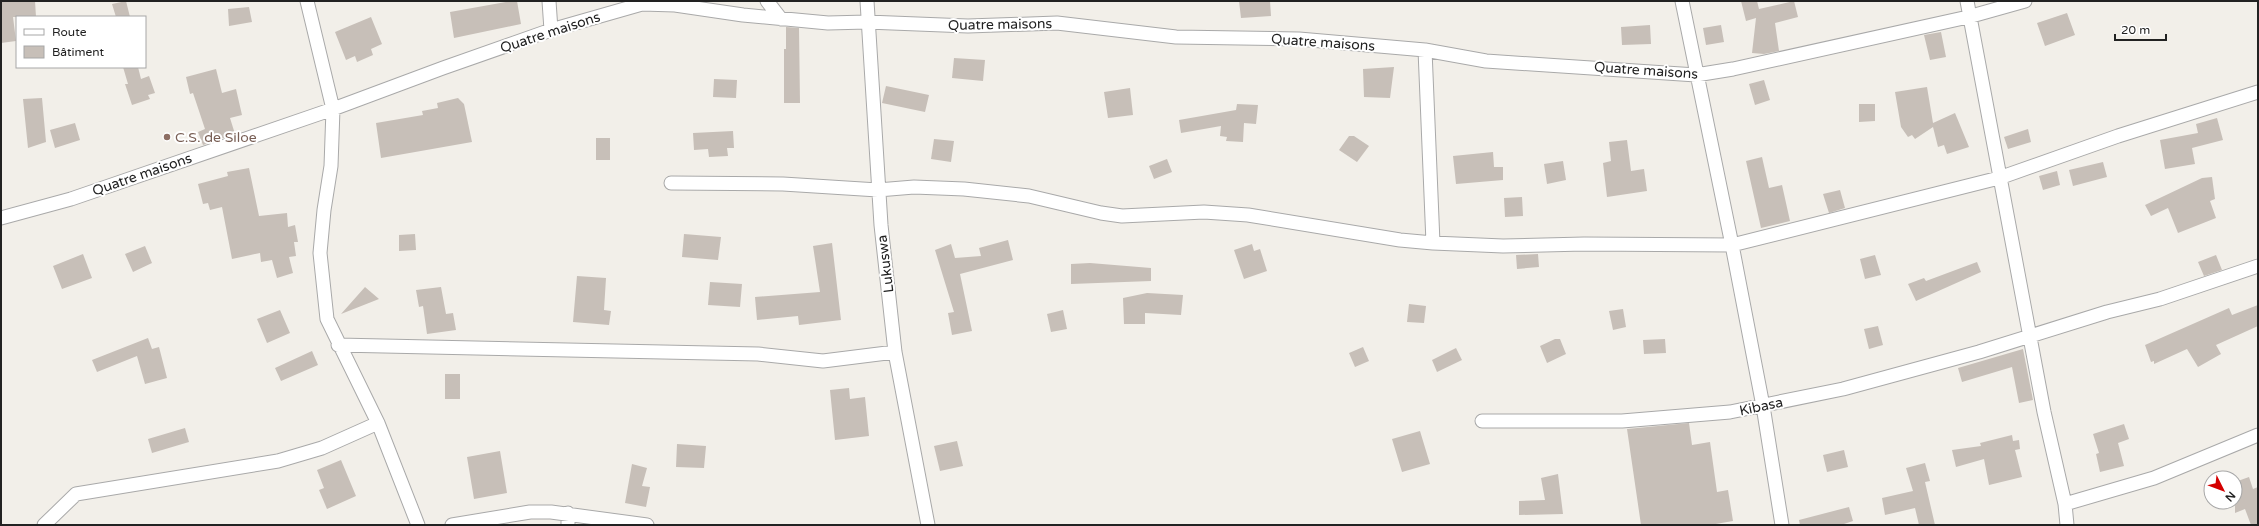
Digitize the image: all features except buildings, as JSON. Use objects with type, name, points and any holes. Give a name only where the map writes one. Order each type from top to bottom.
[{"type":"street","points":[[307,1],[333,109],[331,166],[324,210],[320,253],[327,319],[338,345],[378,423],[418,525]]},
{"type":"street","points":[[549,1],[551,30]]},
{"type":"street","points":[[767,1],[781,19]]},
{"type":"street","name":"Lukuswa","points":[[867,1],[867,22],[878,190],[896,352],[928,525]]},
{"type":"street","points":[[1682,1],[1763,406],[1782,525]]},
{"type":"street","points":[[1967,1],[1968,16],[2031,335],[2044,412],[2066,504],[2067,525]]},
{"type":"street","name":"Quatre maisons","points":[[1,218],[71,199],[333,109],[551,30],[642,4],[675,5],[781,19],[828,23],[867,22],[968,26],[1057,22],[1176,37],[1299,39],[1425,50],[1486,60],[1696,75],[1734,69],[1968,16],[2025,1]]},
{"type":"street","points":[[1425,50],[1433,243]]},
{"type":"street","points":[[671,183],[783,184],[878,190],[914,188],[964,189],[1029,196],[1101,213],[1122,216],[1204,212],[1248,215],[1400,240],[1433,243],[1503,246],[1584,244],[1732,245],[1999,178],[2125,134],[2258,92]]},
{"type":"street","name":"Kibasa","points":[[1482,421],[1657,419],[1730,412],[1763,406],[1843,390],[1979,352],[2031,335],[2160,299],[2258,266]]},
{"type":"street","points":[[338,345],[758,354],[823,361],[896,352]]},
{"type":"street","points":[[44,525],[76,494],[278,461],[322,448],[378,423]]},
{"type":"street","points":[[2066,504],[2154,478],[2258,435]]},
{"type":"street","points":[[452,525],[530,512],[568,519],[647,525]]},
{"type":"place","name":"C.S. de Siloe","points":[[167,137]]}]
